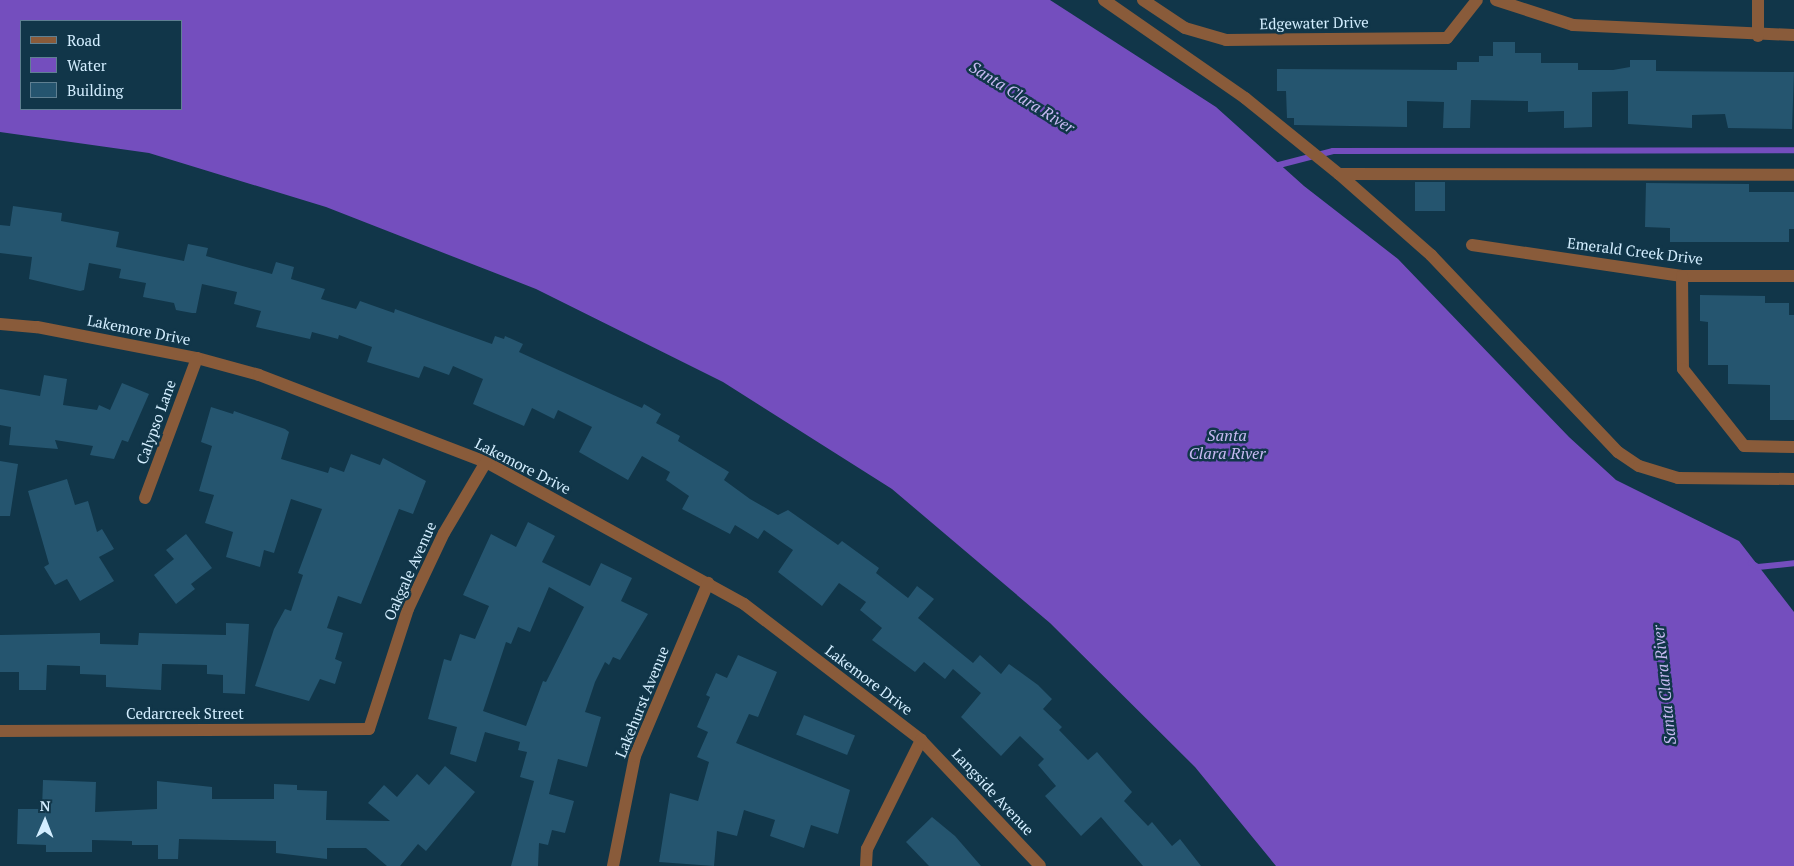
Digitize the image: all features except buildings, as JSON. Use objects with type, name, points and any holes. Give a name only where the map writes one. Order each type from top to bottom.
[{"type":"street","points":[[1104,0],[1290,134],[1431,255],[1618,452],[1639,466],[1678,478],[1794,479]]},
{"type":"street","name":"Edgewater Drive","points":[[1143,0],[1185,28],[1226,40],[1447,38],[1477,0]]},
{"type":"street","points":[[1496,0],[1573,24],[1758,36],[1794,35]]},
{"type":"street","points":[[1758,0],[1758,36]]},
{"type":"street","points":[[1334,170],[1794,175]]},
{"type":"street","name":"Emerald Creek Drive","points":[[1472,245],[1682,276],[1794,276]]},
{"type":"street","points":[[1682,276],[1683,369],[1744,446],[1794,447]]},
{"type":"street","name":"Lakemore Drive","points":[[0,324],[197,358],[259,375],[486,462],[744,604],[921,740]]},
{"type":"street","name":"Calypso Lane","points":[[145,498],[197,358]]},
{"type":"street","name":"Oakgale Avenue","points":[[370,729],[408,609],[444,533],[486,462]]},
{"type":"street","name":"Lakehurst Avenue","points":[[613,866],[635,756],[708,584]]},
{"type":"street","name":"Cedarcreek Street","points":[[0,731],[370,729]]},
{"type":"street","points":[[866,866],[867,849],[921,740]]},
{"type":"street","name":"Langside Avenue","points":[[921,740],[1040,866]]},
{"type":"water","name":"Santa Clara River","points":[[0,0],[1050,0],[1216,107],[1304,186],[1398,259],[1569,437],[1616,480],[1739,541],[1794,612],[1794,866],[1276,866],[1195,767],[1050,623],[892,489],[723,382],[536,289],[326,207],[149,153],[0,132]]},
{"type":"waterway","points":[[1275,166],[1333,151],[1794,150]]},
{"type":"waterway","points":[[1751,563],[1758,567],[1794,563]]}]
